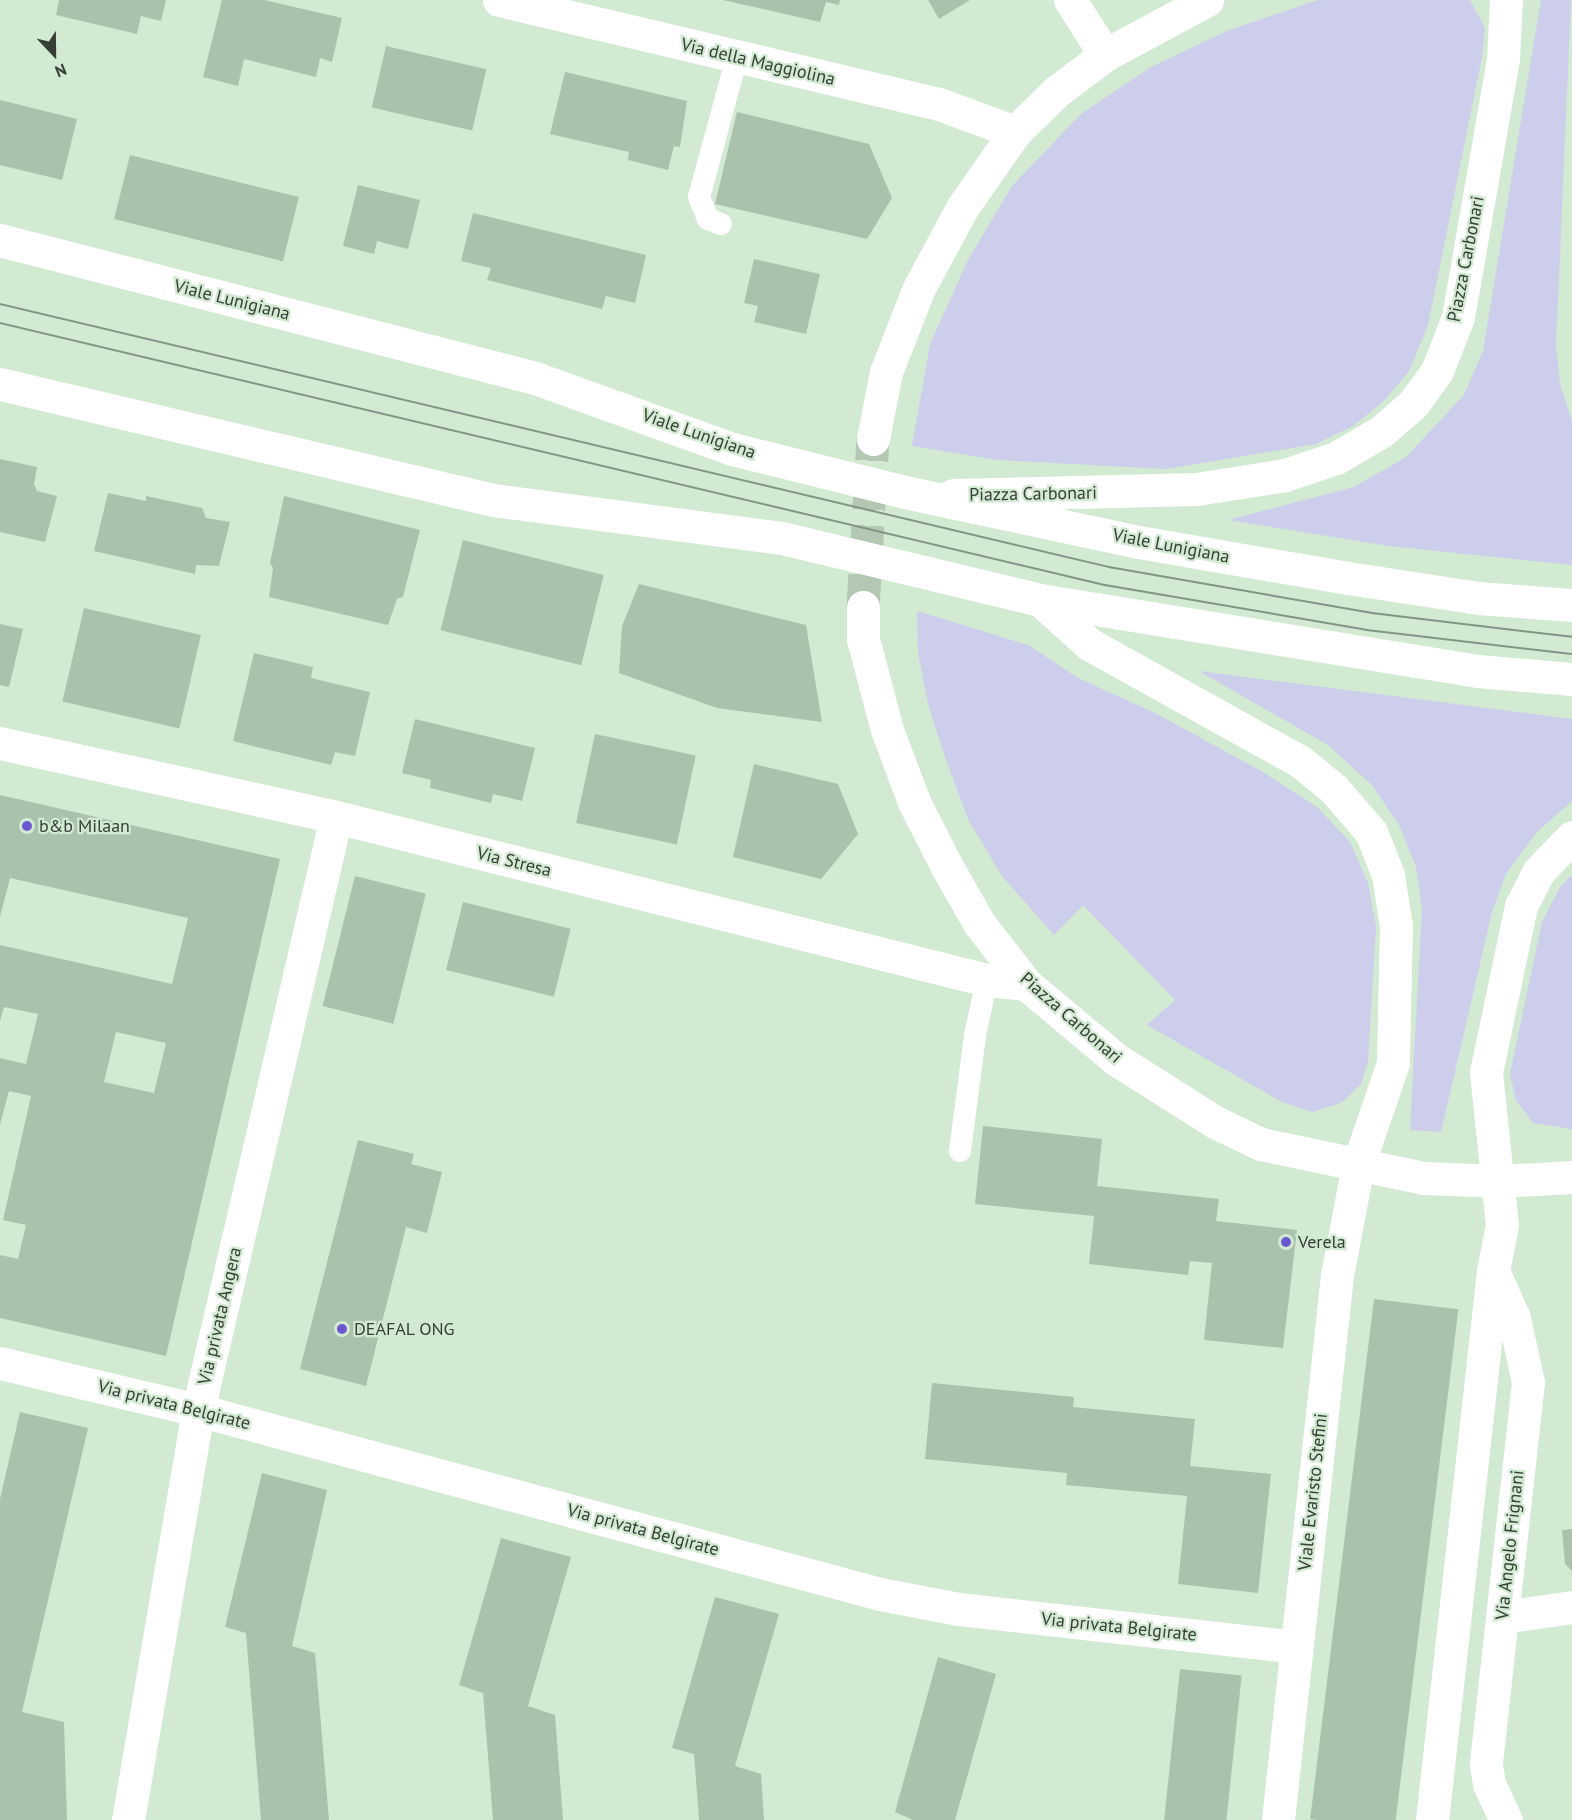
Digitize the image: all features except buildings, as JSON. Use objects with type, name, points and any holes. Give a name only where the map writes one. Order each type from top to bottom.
[{"type":"street","points":[[1070,0],[1105,55]]},
{"type":"street","points":[[873,439],[886,372],[919,288],[962,208],[1015,132],[1056,92],[1105,55],[1208,0]]},
{"type":"street","name":"Piazza Carbonari","points":[[919,493],[1071,495],[1196,489],[1285,475],[1336,458],[1382,431],[1413,404],[1437,370],[1458,317],[1503,59],[1506,0]]},
{"type":"street","name":"Via della Maggiolina","points":[[504,1],[939,104],[1015,132]]},
{"type":"street","name":"Viale Lunigiana","points":[[0,240],[535,378],[732,449],[919,493],[1139,542],[1478,598],[1572,605]]},
{"type":"street","points":[[0,384],[493,500],[782,538],[1040,600],[1478,671],[1572,679]]},
{"type":"street","points":[[1040,600],[1089,644],[1301,762],[1334,789],[1371,832],[1388,875],[1396,926],[1393,1064],[1358,1165]]},
{"type":"street","name":"Piazza Carbonari","points":[[863,607],[863,639],[887,730],[914,802],[980,923],[1026,984],[1117,1060],[1215,1122],[1261,1144],[1424,1178],[1500,1181],[1572,1177]]},
{"type":"street","name":"Via Stresa","points":[[0,743],[336,817],[987,980],[1026,984]]},
{"type":"street","name":"Via privata Angera","points":[[128,1820],[198,1410],[336,817]]},
{"type":"street","points":[[1432,1820],[1493,1272],[1502,1225],[1500,1181],[1489,1131],[1486,1072],[1521,906],[1539,871],[1572,837]]},
{"type":"street","name":"Viale Evaristo Stefini","points":[[1278,1820],[1337,1275],[1358,1165]]},
{"type":"street","name":"Via Angelo Frignani","points":[[1493,1272],[1514,1318],[1528,1382],[1486,1765],[1489,1784],[1506,1820]]},
{"type":"street","name":"Via privata Belgirate","points":[[0,1363],[198,1410],[880,1594],[959,1609],[1296,1647]]},
{"type":"street","points":[[1502,1617],[1572,1607]]},
{"type":"lane","points":[[721,225],[708,219],[699,197],[737,57]]},
{"type":"lane","points":[[960,1151],[975,1035],[987,980]]},
{"type":"shaded area","points":[[1318,0],[1470,0],[1485,28],[1482,57],[1428,325],[1409,371],[1384,401],[1353,426],[1316,444],[1166,469],[998,460],[912,446],[930,344],[968,260],[1012,186],[1081,114],[1151,67],[1229,30]]},
{"type":"shaded area","points":[[1541,0],[1571,0],[1556,346],[1560,384],[1572,421],[1572,565],[1389,546],[1228,520],[1354,487],[1406,457],[1464,395],[1483,351]]},
{"type":"shaded area","points":[[917,611],[1028,645],[1078,678],[1157,714],[1261,771],[1317,807],[1350,842],[1368,883],[1376,927],[1368,1061],[1361,1084],[1341,1103],[1312,1112],[1282,1102],[1147,1025],[1175,1000],[1083,905],[1054,935],[1002,876],[968,819],[929,708],[918,653]]},
{"type":"shaded area","points":[[1199,671],[1572,719],[1572,801],[1536,833],[1506,874],[1492,912],[1441,1132],[1410,1130],[1422,909],[1416,867],[1399,825],[1372,785],[1328,745]]},
{"type":"shaded area","points":[[1572,875],[1572,1129],[1533,1123],[1516,1100],[1510,1074],[1542,922],[1560,887]]},
{"type":"tunnel","points":[[863,607],[873,439]]},
{"type":"tram line","points":[[0,304],[1109,567],[1372,613],[1572,637]]},
{"type":"tram line","points":[[0,323],[1105,585],[1367,630],[1572,654]]},
{"type":"place","name":"b&b Milaan","points":[[27,826]]},
{"type":"place","name":"Verela","points":[[1286,1242]]},
{"type":"place","name":"DEAFAL ONG","points":[[342,1329]]}]
